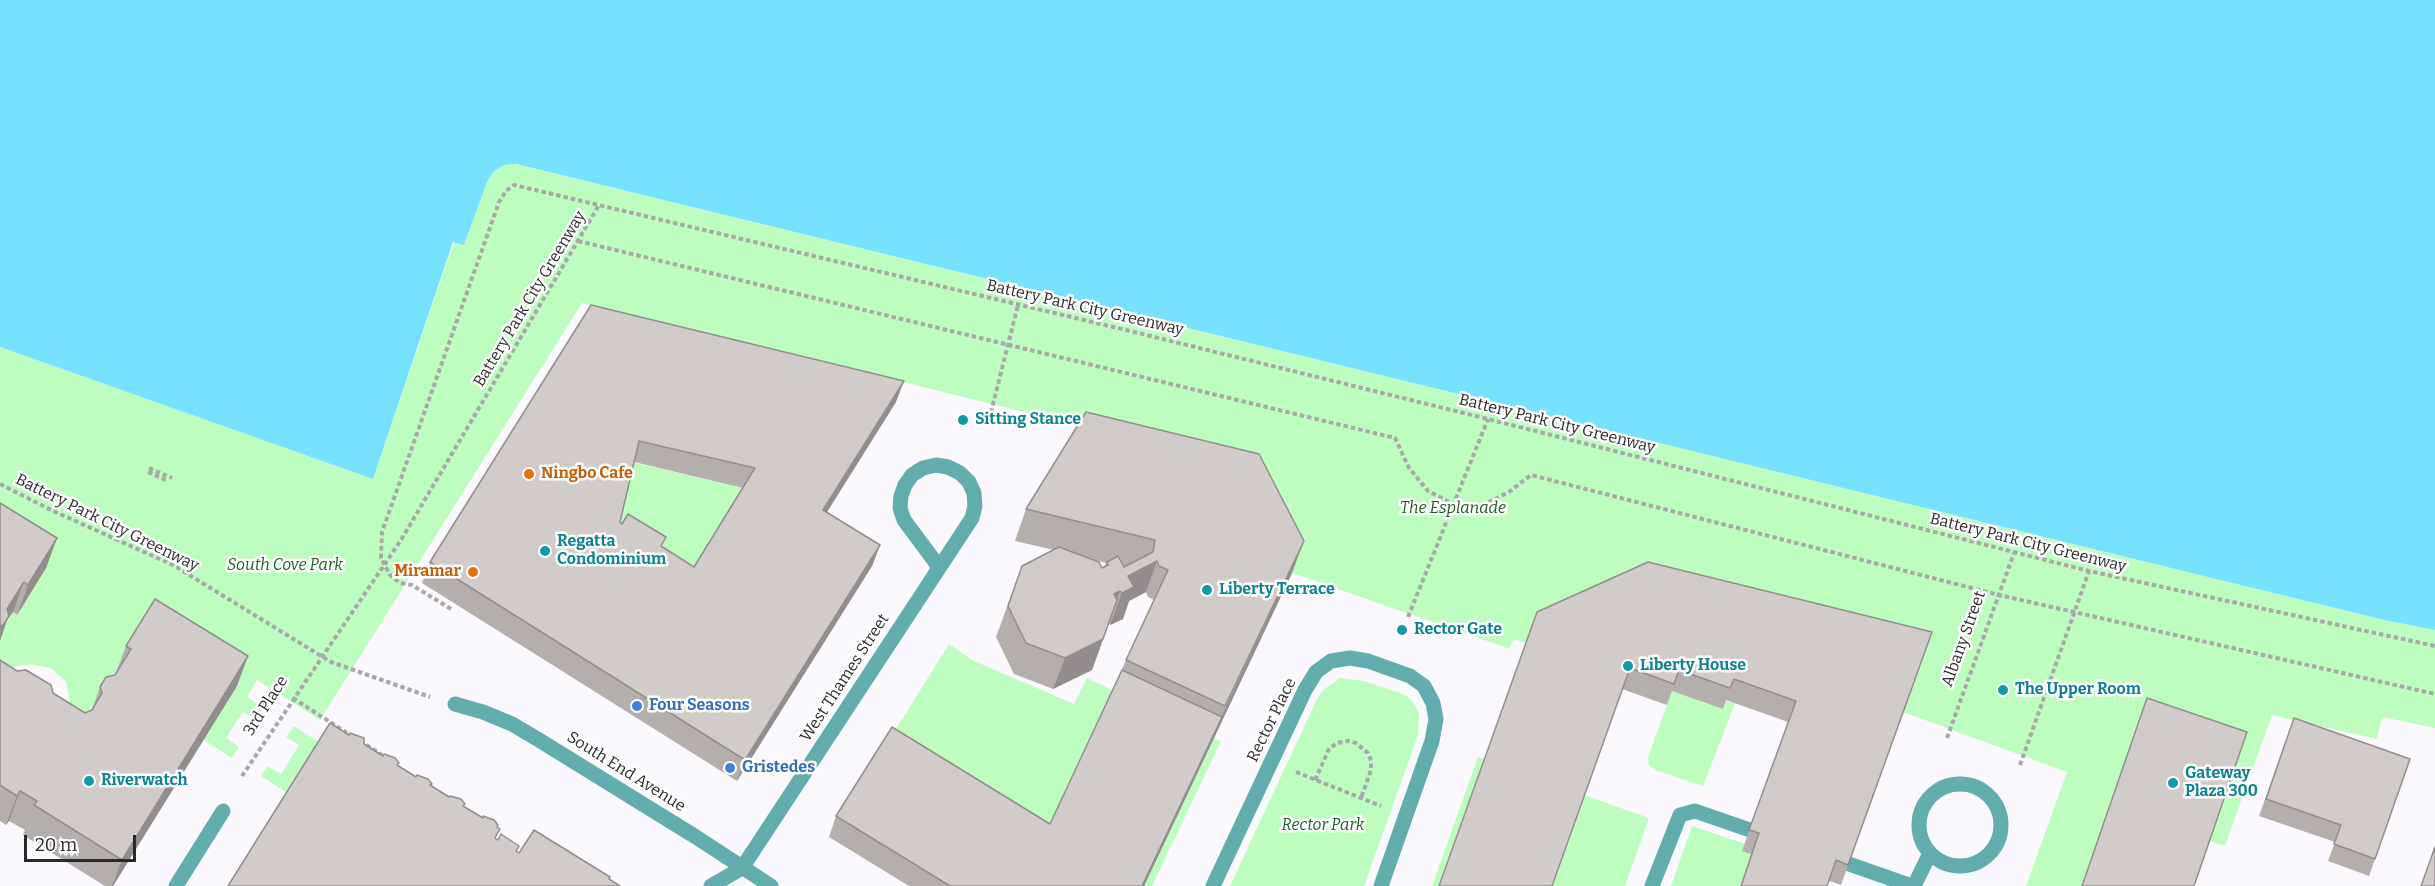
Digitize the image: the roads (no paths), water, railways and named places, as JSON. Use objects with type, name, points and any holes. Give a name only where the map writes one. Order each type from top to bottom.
[{"type":"street","name":"West Thames Street","points":[[711,886],[742,868],[972,518],[975,506],[974,494],[969,482],[960,473],[948,467],[936,465],[923,468],[912,475],[903,490],[900,508],[904,520],[939,567]]},
{"type":"street","name":"Rector Place","points":[[1213,886],[1305,690],[1316,672],[1330,661],[1350,658],[1368,661],[1410,676],[1424,686],[1433,703],[1436,719],[1432,741],[1381,886]]},
{"type":"street","name":"South End Avenue","points":[[455,704],[512,724],[771,886]]},
{"type":"street","points":[[1959,783],[1973,785],[1985,791],[1994,801],[2000,814],[2001,828],[1998,841],[1991,852],[1980,861],[1968,866],[1954,866],[1930,853],[1922,842],[1918,828],[1925,802],[1934,792],[1946,785],[1959,783]]},
{"type":"street","points":[[176,886],[223,811]]},
{"type":"street","points":[[1652,886],[1680,815],[1695,811],[1750,830]]},
{"type":"street","points":[[1849,864],[1913,886],[1930,853]]},
{"type":"street","points":[[742,868],[742,886]]},
{"type":"water","points":[[0,0],[2435,0],[2435,630],[2384,620],[516,164],[504,165],[494,171],[487,182],[464,245],[453,242],[373,479],[0,347]]},
{"type":"place","name":"Sitting Stance","points":[[963,420]]},
{"type":"place","name":"Ningbo Cafe","points":[[529,474]]},
{"type":"place","name":"Regatta Condominium","points":[[545,551]]},
{"type":"place","name":"Miramar","points":[[473,572]]},
{"type":"place","name":"Liberty Terrace","points":[[1207,590]]},
{"type":"place","name":"Rector Gate","points":[[1402,630]]},
{"type":"place","name":"Liberty House","points":[[1628,666]]},
{"type":"place","name":"The Upper Room","points":[[2003,690]]},
{"type":"place","name":"Four Seasons","points":[[637,706]]},
{"type":"place","name":"Gristedes","points":[[730,768]]},
{"type":"place","name":"Riverwatch","points":[[89,781]]},
{"type":"place","name":"Gateway Plaza 300","points":[[2173,783]]},
{"type":"park label","name":"The Esplanade","points":[[1453,509]]},
{"type":"park label","name":"South Cove Park","points":[[285,566]]},
{"type":"park label","name":"Rector Park","points":[[1323,826]]}]
